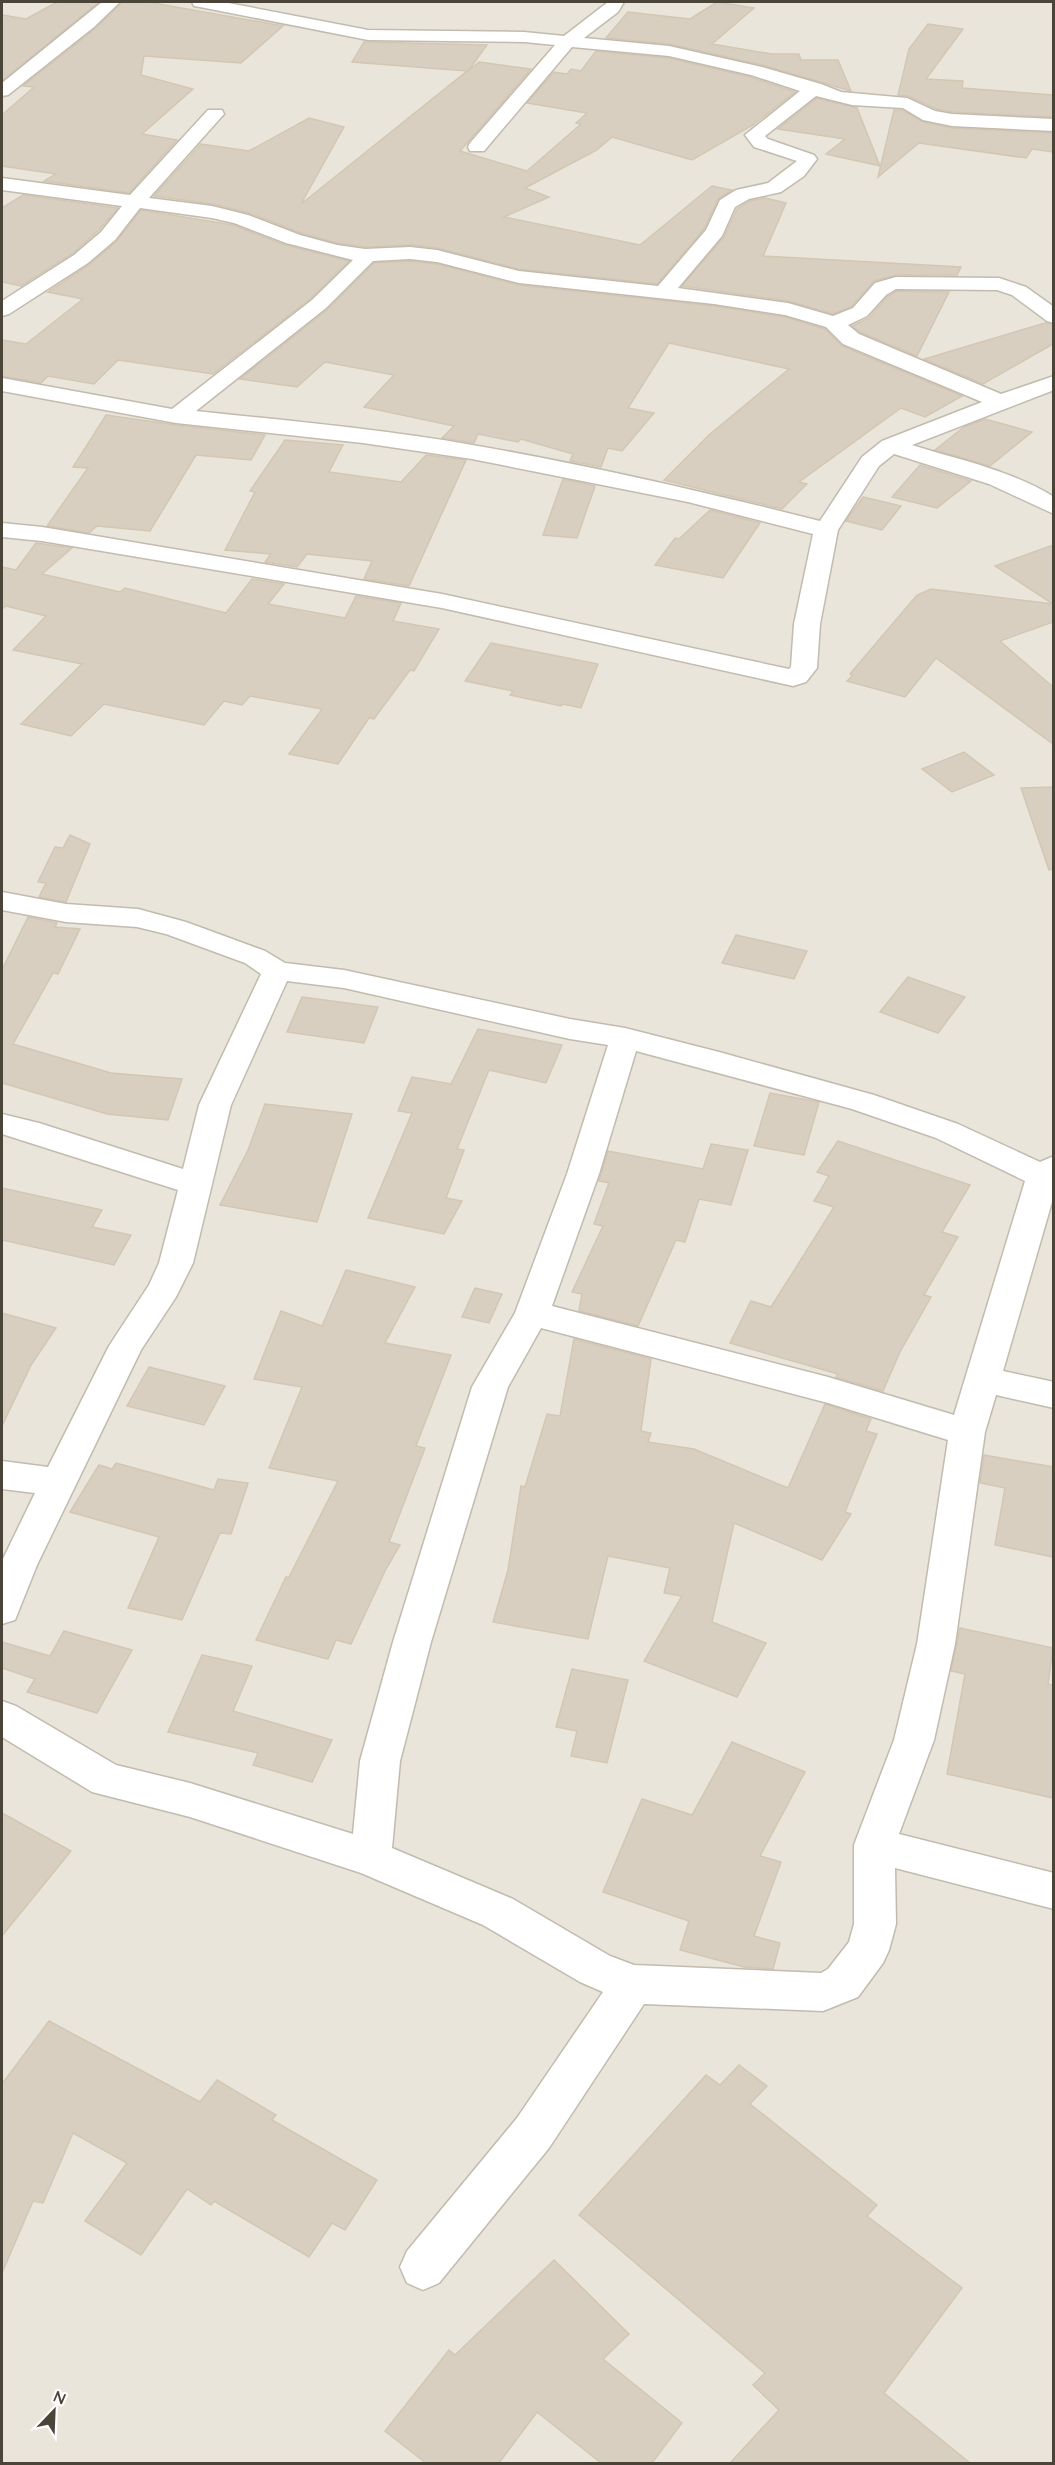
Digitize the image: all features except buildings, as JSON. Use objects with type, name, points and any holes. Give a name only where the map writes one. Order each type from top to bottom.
[{"type":"street","points":[[2,91],[112,2]]},
{"type":"street","points":[[200,2],[368,35],[479,34],[568,41],[696,56],[852,100],[907,103],[930,116],[952,120],[1053,125]]},
{"type":"street","points":[[477,147],[568,41],[612,8],[616,2]]},
{"type":"street","points":[[664,292],[715,232],[727,204],[743,194],[774,188],[797,172],[806,162],[807,159],[802,156],[761,143],[754,135],[815,88]]},
{"type":"street","points":[[2,310],[81,259],[108,236],[135,202],[215,114]]},
{"type":"street","points":[[2,184],[212,212],[336,251],[365,255],[419,254],[519,277],[664,292],[788,309],[833,323],[851,339],[1001,402]]},
{"type":"street","points":[[176,416],[319,304],[362,262],[365,255]]},
{"type":"street","points":[[833,323],[861,312],[878,290],[896,283],[999,284],[1011,287],[1053,317]]},
{"type":"street","points":[[2,530],[42,534],[442,601],[776,676],[794,678],[804,668],[807,624],[826,530],[870,462],[890,446],[1053,382]]},
{"type":"street","points":[[2,385],[176,416],[363,436],[472,452],[688,495],[826,530]]},
{"type":"street","points":[[890,446],[1020,489],[1053,507]]},
{"type":"street","points":[[2,902],[66,913],[138,918],[255,957],[277,971],[344,979],[570,1029],[625,1038],[863,1102],[946,1131],[1048,1172],[981,1379],[967,1432],[936,1644],[914,1740],[874,1845],[875,1924],[868,1950],[843,1983],[822,1992],[633,1984],[595,1969],[498,1912],[372,1858],[190,1800],[106,1780],[2,1717]]},
{"type":"street","points":[[2,1609],[18,1565],[126,1346],[164,1289],[176,1263],[215,1105],[277,971]]},
{"type":"street","points":[[372,1858],[380,1761],[412,1642],[490,1387],[532,1313],[583,1174],[625,1038]]},
{"type":"street","points":[[2,1124],[28,1130],[195,1184]]},
{"type":"street","points":[[532,1313],[828,1390],[967,1432]]},
{"type":"street","points":[[981,1379],[1053,1395]]},
{"type":"street","points":[[2,1475],[59,1482]]},
{"type":"street","points":[[874,1845],[1053,1891]]},
{"type":"street","points":[[423,2267],[533,2133],[633,1984]]},
{"type":"shaded area","points":[[2,2],[1053,2],[1053,2463],[2,2463]]}]
